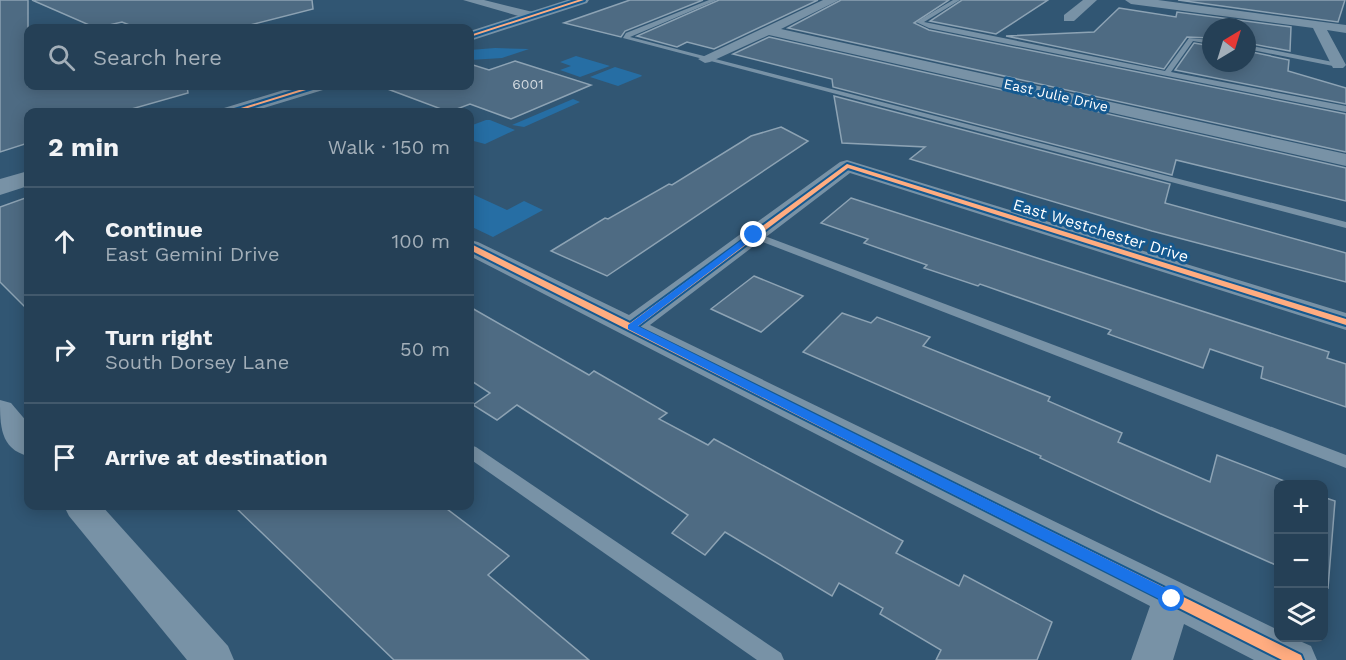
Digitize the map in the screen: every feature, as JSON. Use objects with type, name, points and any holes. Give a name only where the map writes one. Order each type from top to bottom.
[{"type":"street","points":[[469,0],[532,16]]},
{"type":"street","points":[[474,35],[582,0]]},
{"type":"street","points":[[705,59],[833,0]]},
{"type":"street","points":[[1069,18],[1091,0]]},
{"type":"street","points":[[1131,0],[1346,29]]},
{"type":"street","points":[[1318,26],[1338,65]]},
{"type":"street","name":"East Julie Drive","points":[[767,30],[1346,160]]},
{"type":"street","points":[[244,108],[303,90]]},
{"type":"street","name":"East Westchester Drive","points":[[754,235],[847,166],[1346,322]]},
{"type":"street","points":[[0,187],[24,179]]},
{"type":"street","points":[[631,327],[754,235]]},
{"type":"street","points":[[474,250],[1296,660]]},
{"type":"street","points":[[0,411],[24,439]]},
{"type":"street","points":[[84,510],[213,660]]},
{"type":"street","points":[[1152,660],[1172,599]]},
{"type":"lane","points":[[714,0],[628,34],[626,38],[1346,225]]},
{"type":"lane","points":[[957,0],[919,22],[929,26],[1346,109]]},
{"type":"lane","points":[[1166,74],[1191,39],[1202,41]]},
{"type":"lane","points":[[1256,49],[1338,65]]},
{"type":"lane","points":[[754,235],[1346,462]]},
{"type":"lane","points":[[474,454],[774,660]]},
{"type":"shaded area","points":[[529,49],[502,58],[474,60],[474,50]]},
{"type":"shaded area","points":[[576,56],[610,66],[580,77],[560,70],[571,66],[560,62]]},
{"type":"shaded area","points":[[615,67],[642,76],[618,86],[590,77]]},
{"type":"shaded area","points":[[573,99],[580,102],[524,127],[512,125]]},
{"type":"shaded area","points":[[490,120],[515,130],[485,144],[474,141],[474,124]]},
{"type":"shaded area","points":[[474,195],[507,210],[524,201],[543,210],[493,237],[474,228]]},
{"type":"building","points":[[0,0],[28,0],[28,24],[24,24],[24,90],[188,90],[188,93],[135,108],[24,108],[24,144],[0,152]]},
{"type":"building","points":[[32,0],[312,0],[313,9],[254,24],[127,24],[122,22],[87,24]]},
{"type":"building","points":[[630,0],[703,0],[625,31],[621,37],[564,23]]},
{"type":"building","points":[[719,0],[818,0],[714,49],[687,42],[677,47],[637,36]]},
{"type":"building","points":[[841,0],[949,0],[914,23],[929,30],[1346,114],[1346,152],[788,28]]},
{"type":"building","points":[[962,0],[1048,0],[996,34],[930,21]]},
{"type":"building","points":[[1178,0],[1345,0],[1338,22]]},
{"type":"building","points":[[1119,8],[1176,17],[1177,12],[1223,18],[1202,18],[1202,38],[1187,37],[1164,69],[1006,36],[1094,32]]},
{"type":"building","points":[[1256,22],[1291,27],[1290,51],[1256,45]]},
{"type":"building","points":[[769,37],[1346,168],[1346,201],[1176,160],[1172,175],[833,87],[832,79],[733,54]]},
{"type":"building","points":[[1194,43],[1202,44],[1202,72],[1256,72],[1256,53],[1289,60],[1288,71],[1346,88],[1346,104],[1175,70]]},
{"type":"building","points":[[515,61],[591,85],[511,119],[470,104],[460,108],[438,108],[390,90],[474,90],[474,65],[489,70]]},
{"type":"building","points":[[834,96],[1170,184],[1165,203],[1346,253],[1346,282],[1152,231],[910,159],[925,147],[842,143]]},
{"type":"building","points":[[781,127],[808,141],[607,276],[551,251],[605,218],[608,219],[669,184],[672,185],[751,136]]},
{"type":"building","points":[[24,198],[24,306],[0,282],[0,207]]},
{"type":"building","points":[[851,198],[1329,352],[1327,358],[1346,364],[1346,407],[1261,378],[1263,367],[1210,349],[1203,368],[1108,334],[1111,330],[980,284],[978,286],[924,268],[927,265],[864,243],[868,239],[821,223]]},
{"type":"building","points":[[754,276],[803,296],[761,332],[711,309]]},
{"type":"building","points":[[474,309],[589,375],[594,371],[667,413],[659,419],[708,445],[714,439],[903,541],[896,553],[959,586],[964,575],[1052,622],[1037,660],[936,660],[941,650],[880,614],[883,608],[839,583],[832,596],[725,532],[705,555],[672,533],[688,515],[517,405],[497,420],[474,406],[490,393],[474,383]]},
{"type":"building","points":[[842,313],[871,323],[877,317],[930,337],[923,346],[1050,397],[1048,401],[1122,433],[1118,442],[1210,482],[1217,455],[1282,480],[1274,480],[1274,564],[1040,458],[1041,456],[803,352]]},
{"type":"building","points":[[1328,499],[1335,501],[1328,588]]},
{"type":"building","points":[[238,510],[448,510],[509,556],[488,575],[589,660],[394,660]]},
{"type":"cycle path","points":[[474,35],[582,0]]},
{"type":"cycle path","points":[[244,108],[303,90]]},
{"type":"cycle path","points":[[631,327],[847,166],[1346,322]]},
{"type":"cycle path","points":[[474,249],[1296,660]]},
{"type":"route","points":[[754,235],[631,327],[1172,599]]}]
